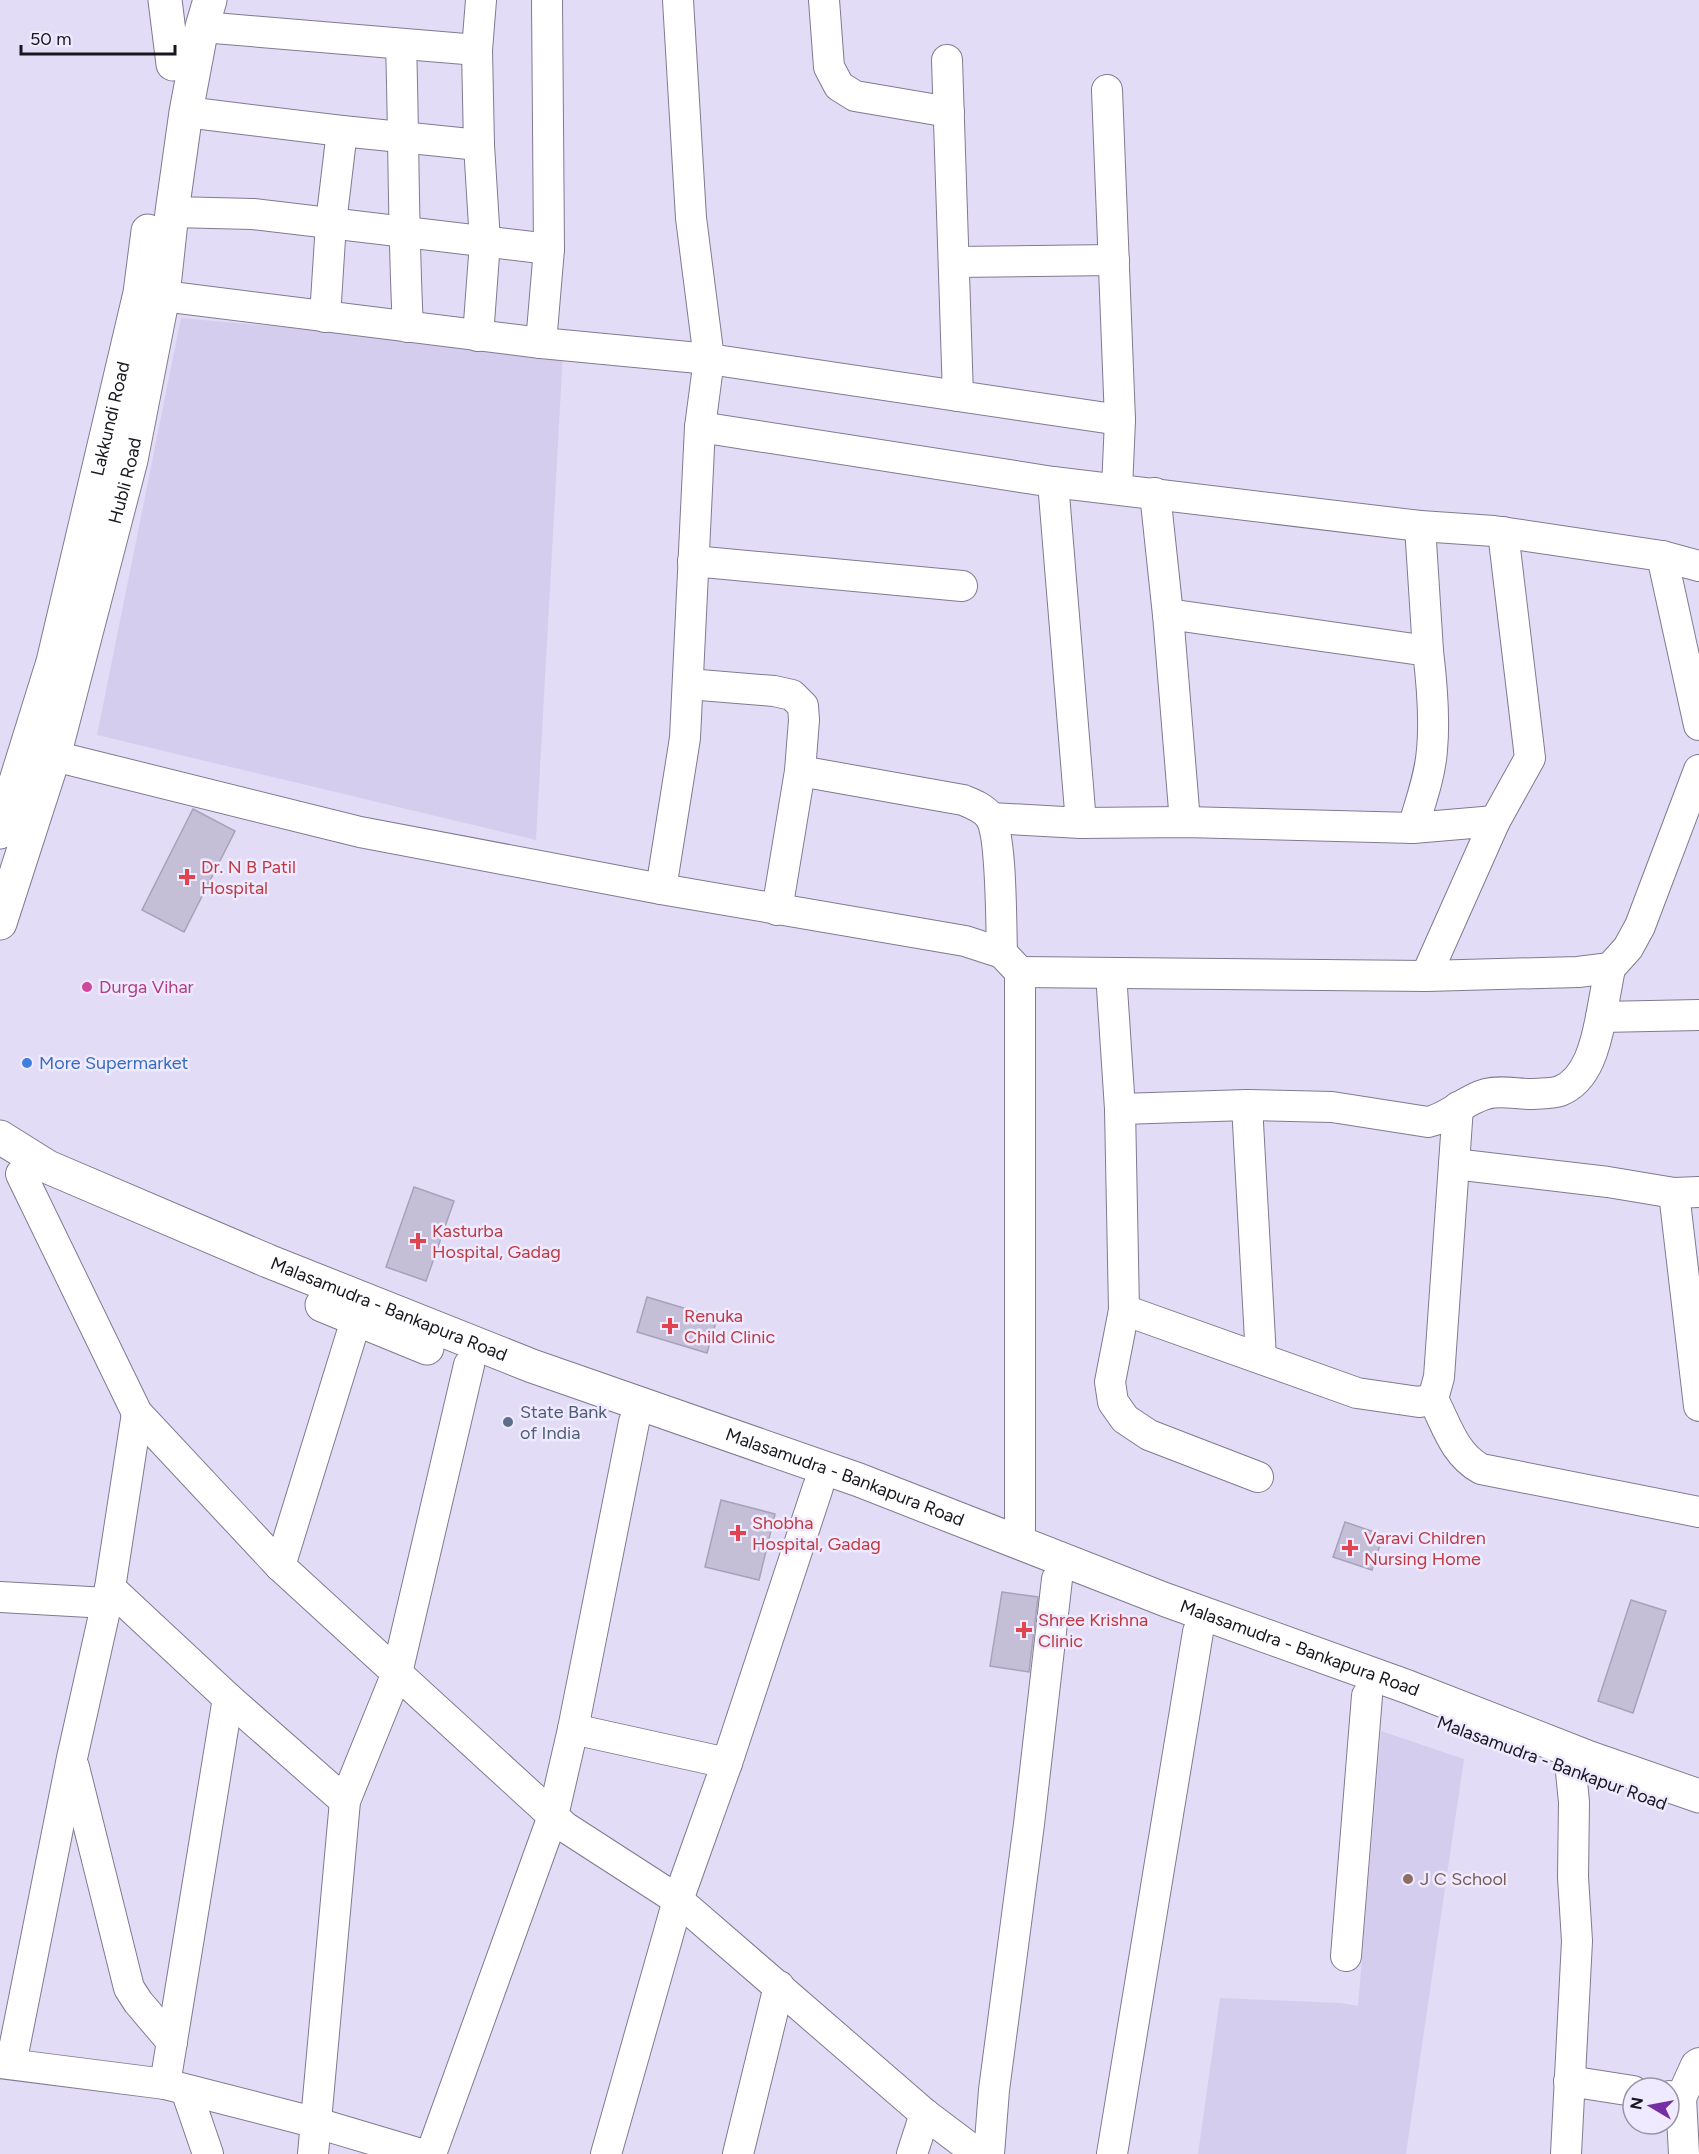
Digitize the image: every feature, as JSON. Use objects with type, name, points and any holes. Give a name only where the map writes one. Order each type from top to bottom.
[{"type":"main road","points":[[165,0],[173,64]]},
{"type":"main road","name":"Lakkundi Road","points":[[0,832],[53,662],[137,304],[166,95],[173,64],[200,7]]},
{"type":"main road","name":"Hubli Road","points":[[0,923],[54,756],[130,460],[163,296],[200,7]]},
{"type":"main road","name":"Malasamudra - Bankapura Road","points":[[0,1137],[48,1167],[268,1261],[532,1366],[859,1480],[1020,1544],[1463,1708],[1590,1758],[1699,1796]]},
{"type":"main road","name":"Malasamudra - Bankapur Road","points":[[10,1166],[68,1200],[108,1218],[469,1365],[818,1487],[1571,1772],[1699,1815]]},
{"type":"street","points":[[478,336],[485,242],[479,145],[477,50],[481,0]]},
{"type":"street","points":[[541,343],[549,249],[547,0]]},
{"type":"street","points":[[661,889],[685,738],[700,427],[709,359],[691,218],[678,0]]},
{"type":"street","points":[[824,0],[829,67],[839,86],[855,96],[949,112]]},
{"type":"street","points":[[200,7],[401,44],[477,50]]},
{"type":"street","points":[[401,44],[408,327]]},
{"type":"street","points":[[947,60],[958,396]]},
{"type":"street","points":[[1107,90],[1120,420],[1117,489]]},
{"type":"street","points":[[186,112],[479,145]]},
{"type":"street","points":[[325,317],[331,223],[342,131]]},
{"type":"street","points":[[172,212],[253,214],[549,249]]},
{"type":"street","points":[[954,262],[1114,260]]},
{"type":"street","points":[[163,296],[478,336],[709,359],[1120,420]]},
{"type":"street","points":[[700,427],[1053,482],[1420,526],[1503,532],[1662,556],[1699,566]]},
{"type":"street","points":[[1053,482],[1081,823]]},
{"type":"street","points":[[1155,493],[1168,615],[1185,822]]},
{"type":"street","points":[[1413,828],[1428,776],[1432,751],[1432,685],[1420,526]]},
{"type":"street","points":[[1426,976],[1495,821],[1530,758],[1503,532]]},
{"type":"street","points":[[1662,556],[1699,725]]},
{"type":"street","points":[[693,561],[962,586]]},
{"type":"street","points":[[1168,615],[1428,651]]},
{"type":"street","points":[[688,684],[774,691],[792,695],[803,706],[800,771],[777,910]]},
{"type":"street","points":[[54,756],[360,832],[777,910],[965,941],[1011,963],[1111,973],[1426,976],[1578,972],[1610,968]]},
{"type":"street","points":[[1120,1109],[1247,1105],[1332,1107],[1428,1122],[1440,1119],[1468,1100],[1487,1094],[1501,1092],[1532,1094],[1560,1091],[1576,1079],[1588,1062],[1597,1041],[1610,968],[1628,948],[1640,926],[1699,770]]},
{"type":"street","points":[[800,771],[963,800],[979,806],[991,818],[997,841],[1011,963],[1020,1544]]},
{"type":"street","points":[[991,818],[1081,823],[1185,822],[1413,828],[1495,821]]},
{"type":"street","points":[[1111,973],[1120,1109],[1124,1310],[1110,1382],[1113,1402],[1125,1419],[1149,1436],[1258,1477]]},
{"type":"street","points":[[1601,1017],[1699,1015]]},
{"type":"street","points":[[1247,1105],[1261,1358]]},
{"type":"street","points":[[1458,1107],[1439,1377],[1433,1399],[1459,1451],[1467,1461],[1481,1469],[1699,1512]]},
{"type":"street","points":[[1454,1164],[1687,1193],[1699,1406]]},
{"type":"street","points":[[10,1166],[137,1413],[280,1566],[565,1827],[678,1900],[926,2114],[978,2154]]},
{"type":"street","points":[[1124,1310],[1358,1393],[1419,1402],[1433,1399]]},
{"type":"street","points":[[280,1566],[356,1320]]},
{"type":"street","points":[[313,2154],[345,1801],[397,1673],[469,1365]]},
{"type":"street","points":[[137,1413],[109,1595],[6,2064],[175,2087],[317,2123],[421,2154]]},
{"type":"street","points":[[431,2154],[553,1816],[573,1729],[634,1422]]},
{"type":"street","points":[[606,2154],[678,1900],[727,1763],[818,1487]]},
{"type":"street","points":[[989,2154],[994,2090],[1029,1824],[1057,1579]]},
{"type":"street","points":[[0,1597],[109,1595],[345,1801]]},
{"type":"street","points":[[1112,2154],[1198,1632]]},
{"type":"street","points":[[1346,1956],[1367,1696]]},
{"type":"street","points":[[208,2154],[175,2087],[172,2042],[228,1698]]},
{"type":"street","points":[[573,1729],[727,1763]]},
{"type":"street","points":[[72,1758],[129,1988],[172,2042]]},
{"type":"street","points":[[1566,2154],[1577,1941],[1573,1877],[1574,1802],[1571,1772]]},
{"type":"street","points":[[738,2154],[779,1986]]},
{"type":"street","points":[[1681,2088],[1699,2063]]},
{"type":"street","points":[[1569,2081],[1621,2089]]},
{"type":"street","points":[[912,2154],[926,2114]]},
{"type":"street","points":[[1681,2135],[1684,2154]]},
{"type":"shaded area","points":[[181,318],[563,352],[536,840],[97,735]]},
{"type":"shaded area","name":"J C School","points":[[1381,1731],[1464,1759],[1406,2154],[1198,2154],[1220,1998],[1341,2003],[1358,2006]]},
{"type":"building","points":[[193,809],[235,831],[184,932],[142,910]]},
{"type":"building","points":[[414,1187],[454,1201],[426,1281],[386,1267]]},
{"type":"building","points":[[647,1297],[717,1318],[707,1353],[637,1332]]},
{"type":"building","points":[[721,1500],[775,1514],[759,1580],[705,1567]]},
{"type":"building","points":[[1345,1522],[1383,1535],[1372,1570],[1333,1557]]},
{"type":"building","points":[[1002,1592],[1038,1597],[1029,1672],[990,1666]]},
{"type":"building","points":[[1631,1600],[1666,1611],[1633,1713],[1598,1701]]},
{"type":"place","name":"Dr. N B Patil Hospital","points":[[187,877]]},
{"type":"place","name":"Durga Vihar","points":[[87,987]]},
{"type":"place","name":"More Supermarket","points":[[27,1063]]},
{"type":"place","name":"Kasturba Hospital, Gadag","points":[[418,1241]]},
{"type":"place","name":"Renuka Child Clinic","points":[[670,1326]]},
{"type":"place","name":"State Bank of India","points":[[508,1422]]},
{"type":"place","name":"Shobha Hospital, Gadag","points":[[738,1533]]},
{"type":"place","name":"Varavi Children Nursing Home","points":[[1350,1548]]},
{"type":"place","name":"Shree Krishna Clinic","points":[[1024,1630]]},
{"type":"place","name":"J C School","points":[[1408,1879]]}]
